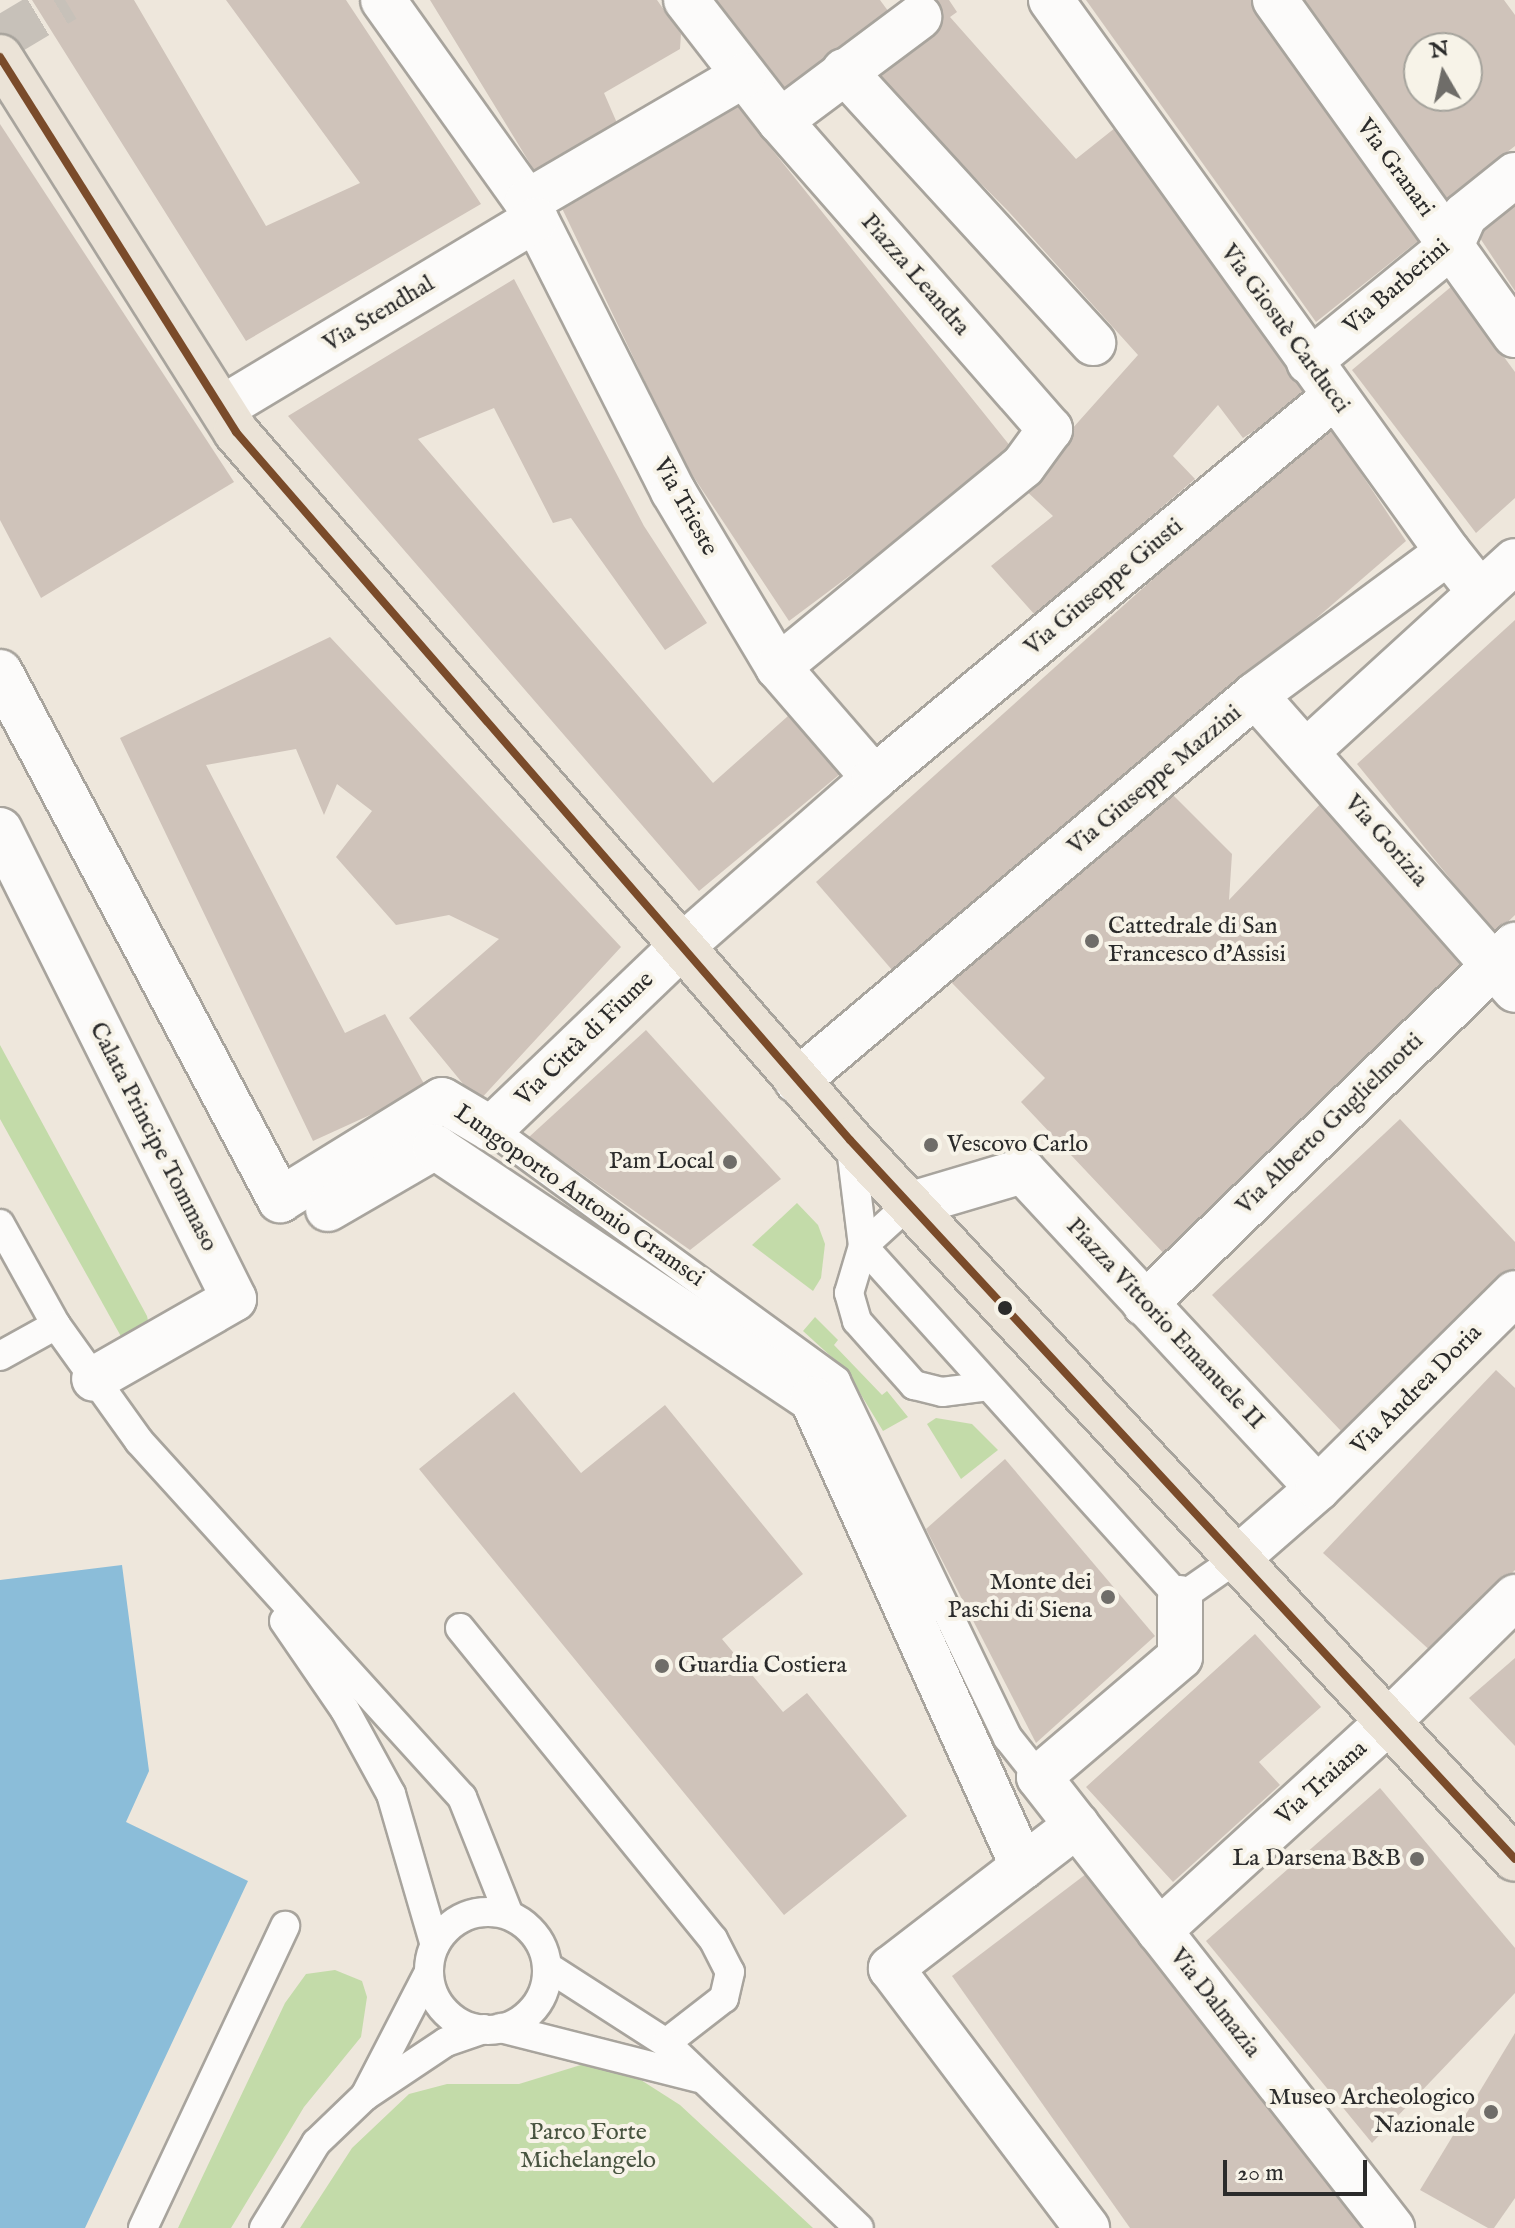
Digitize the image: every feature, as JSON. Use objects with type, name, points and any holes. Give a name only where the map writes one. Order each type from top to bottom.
[{"type":"main road","points":[[0,57],[236,432],[679,949],[908,1205],[1239,1557],[1387,1723],[1515,1859]]},
{"type":"street","name":"Via Trieste","points":[[383,0],[531,211],[673,491],[778,667],[874,778]]},
{"type":"street","name":"Piazza Leandra","points":[[686,0],[780,121],[1050,429],[1023,466],[778,667]]},
{"type":"street","name":"Via Giosuè Carducci","points":[[1051,0],[1448,552]]},
{"type":"street","name":"Via Granari","points":[[1275,0],[1515,335]]},
{"type":"street","points":[[780,121],[919,17]]},
{"type":"street","points":[[844,71],[1093,343]]},
{"type":"street","name":"Via Stendhal","points":[[222,408],[744,75]]},
{"type":"street","name":"Via Barberini","points":[[1309,362],[1451,246],[1465,215],[1515,175]]},
{"type":"street","name":"Via Giuseppe Giusti","points":[[874,778],[1334,397]]},
{"type":"street","points":[[1448,552],[1479,591]]},
{"type":"street","name":"Via Giuseppe Mazzini","points":[[797,1081],[1255,695],[1448,552]]},
{"type":"street","points":[[1308,750],[1515,561]]},
{"type":"street","name":"Lungoporto Antonio Gramsci","points":[[0,672],[280,1200],[442,1100],[491,1129]]},
{"type":"street","name":"Via Gorizia","points":[[1255,695],[1508,967]]},
{"type":"street","points":[[679,949],[874,778]]},
{"type":"street","name":"Calata Principe Tommaso","points":[[0,830],[234,1299],[94,1379]]},
{"type":"street","name":"Via Città di Fiume","points":[[491,1129],[679,949]]},
{"type":"street","name":"Via Alberto Guglielmotti","points":[[1145,1304],[1418,1038],[1508,967]]},
{"type":"street","points":[[328,1209],[435,1147],[812,1399],[1023,1867]]},
{"type":"street","name":"Piazza Vittorio Emanuele II","points":[[908,1205],[1023,1171],[1318,1488]]},
{"type":"street","name":"Via Andrea Doria","points":[[1318,1488],[1512,1301]]},
{"type":"street","points":[[1239,1557],[1318,1488]]},
{"type":"street","name":"Via Traiana","points":[[1159,1931],[1387,1723],[1515,1597]]},
{"type":"street","points":[[1039,1777],[1180,1657],[1180,1598]]},
{"type":"street","name":"Via Dalmazia","points":[[1039,1777],[1392,2228]]},
{"type":"street","points":[[1077,1825],[891,1968],[1087,2228]]},
{"type":"lane","name":"Lungoporto Antonio Gramsci","points":[[491,1129],[836,1381],[1008,1738],[1039,1777]]},
{"type":"lane","points":[[850,1140],[863,1246],[849,1293],[857,1321],[914,1385],[942,1392],[989,1386]]},
{"type":"lane","name":"Piazza Vittorio Emanuele II","points":[[863,1246],[908,1205]]},
{"type":"lane","points":[[0,1224],[56,1325],[139,1441],[462,1797],[509,1915]]},
{"type":"lane","points":[[863,1246],[1180,1598],[1239,1557]]},
{"type":"lane","points":[[0,1356],[56,1325]]},
{"type":"lane","points":[[233,1548],[345,1710],[391,1794],[432,1958],[432,1989],[446,2011],[493,2029],[699,2079]]},
{"type":"lane","points":[[460,1628],[713,1939],[730,1972],[724,1998],[666,2043]]},
{"type":"lane","points":[[365,2096],[445,1930],[475,1913],[509,1915],[529,1927],[548,1967],[666,2043],[699,2079],[859,2228]]},
{"type":"lane","points":[[143,2228],[285,1926]]},
{"type":"lane","points":[[264,2228],[316,2143],[365,2096],[446,2042],[517,2023],[540,1999],[548,1967]]},
{"type":"green space","points":[[0,1045],[147,1316],[149,1325],[123,1340],[0,1119]]},
{"type":"green space","points":[[797,1203],[818,1225],[825,1244],[821,1278],[813,1291],[752,1245]]},
{"type":"green space","points":[[815,1317],[838,1340],[834,1345],[882,1395],[887,1391],[908,1417],[883,1431],[846,1370],[803,1331]]},
{"type":"green space","points":[[936,1418],[972,1424],[998,1450],[961,1479],[927,1424]]},
{"type":"green space","points":[[335,1970],[362,1981],[367,1997],[361,2037],[304,2107],[231,2228],[178,2228],[285,2003],[306,1974]]},
{"type":"green space","name":"Parco Forte Michelangelo","points":[[584,2064],[630,2073],[680,2105],[813,2228],[300,2228],[352,2148],[409,2094],[447,2084],[519,2084]]},
{"type":"water","points":[[122,1565],[149,1771],[126,1822],[248,1881],[85,2228],[0,2228],[0,1580]]},
{"type":"building","points":[[32,0],[134,0],[266,226],[360,183],[226,0],[346,0],[481,204],[246,341]]},
{"type":"building","points":[[430,0],[657,0],[681,34],[680,49],[604,93],[617,123],[534,170]]},
{"type":"building","points":[[710,0],[880,0],[891,15],[786,93]]},
{"type":"building","points":[[901,0],[949,0],[957,12],[950,17],[1076,159],[1120,124],[1313,393],[1243,438],[1218,405],[1173,456],[1195,479],[1035,615],[991,566],[1053,516],[1021,486],[1138,355],[1009,212],[873,74],[904,4]]},
{"type":"building","points":[[1086,0],[1252,0],[1423,237],[1316,322]]},
{"type":"building","points":[[1303,0],[1504,0],[1515,15],[1515,146],[1445,200]]},
{"type":"building","points":[[742,94],[770,147],[1015,452],[789,621],[683,461],[559,202]]},
{"type":"building","points":[[0,124],[234,482],[41,598],[0,520]]},
{"type":"building","points":[[1515,204],[1515,291],[1476,232]]},
{"type":"building","points":[[514,279],[644,526],[707,623],[665,650],[571,518],[553,523],[494,408],[418,439],[713,783],[788,716],[840,774],[699,891],[288,416]]},
{"type":"building","points":[[1452,286],[1515,372],[1515,498],[1476,533],[1352,370]]},
{"type":"building","points":[[1331,428],[1406,541],[899,978],[816,882],[1262,481]]},
{"type":"building","points":[[1515,620],[1515,915],[1495,934],[1357,764]]},
{"type":"building","points":[[330,637],[621,947],[478,1102],[409,1018],[499,939],[449,915],[396,925],[336,857],[372,811],[337,784],[324,815],[296,749],[206,765],[345,1033],[385,1014],[427,1089],[313,1141],[120,738]]},
{"type":"building","points":[[1167,789],[1232,854],[1229,900],[1324,800],[1465,963],[1169,1259],[1021,1102],[1045,1078],[951,982]]},
{"type":"building","points":[[646,1030],[781,1179],[690,1250],[529,1137]]},
{"type":"building","points":[[1400,1119],[1515,1242],[1515,1268],[1341,1431],[1212,1295]]},
{"type":"building","points":[[1496,1370],[1515,1388],[1515,1570],[1434,1654],[1323,1553]]},
{"type":"building","name":"Guardia Costiera","points":[[514,1392],[581,1473],[665,1405],[803,1574],[722,1639],[783,1712],[807,1693],[907,1816],[784,1915],[419,1469]]},
{"type":"building","points":[[1005,1459],[1155,1636],[1036,1743],[926,1529]]},
{"type":"building","points":[[1255,1634],[1321,1707],[1259,1762],[1280,1785],[1173,1882],[1086,1787]]},
{"type":"building","points":[[1515,1658],[1515,1746],[1469,1698]]},
{"type":"building","points":[[1380,1788],[1515,1948],[1515,1993],[1372,2143],[1206,1941]]},
{"type":"building","points":[[1086,1874],[1365,2228],[1130,2228],[952,1976]]},
{"type":"building","name":"Museo Archeologico Nazionale","points":[[1515,2033],[1515,2198],[1494,2228],[1488,2228],[1420,2190]]},
{"type":"tunnel","points":[[0,39],[65,0]]},
{"type":"transit line","points":[[0,57],[236,432],[850,1140],[1515,1859]]},
{"type":"place","name":"Cattedrale di San Francesco d'Assisi","points":[[1092,941]]},
{"type":"place","name":"Vescovo Carlo","points":[[931,1145]]},
{"type":"place","name":"Pam Local","points":[[730,1162]]},
{"type":"place","name":"Monte dei Paschi di Siena","points":[[1108,1597]]},
{"type":"place","name":"Guardia Costiera","points":[[662,1666]]},
{"type":"place","name":"La Darsena B&B","points":[[1417,1859]]},
{"type":"place","name":"Museo Archeologico Nazionale","points":[[1491,2112]]}]
